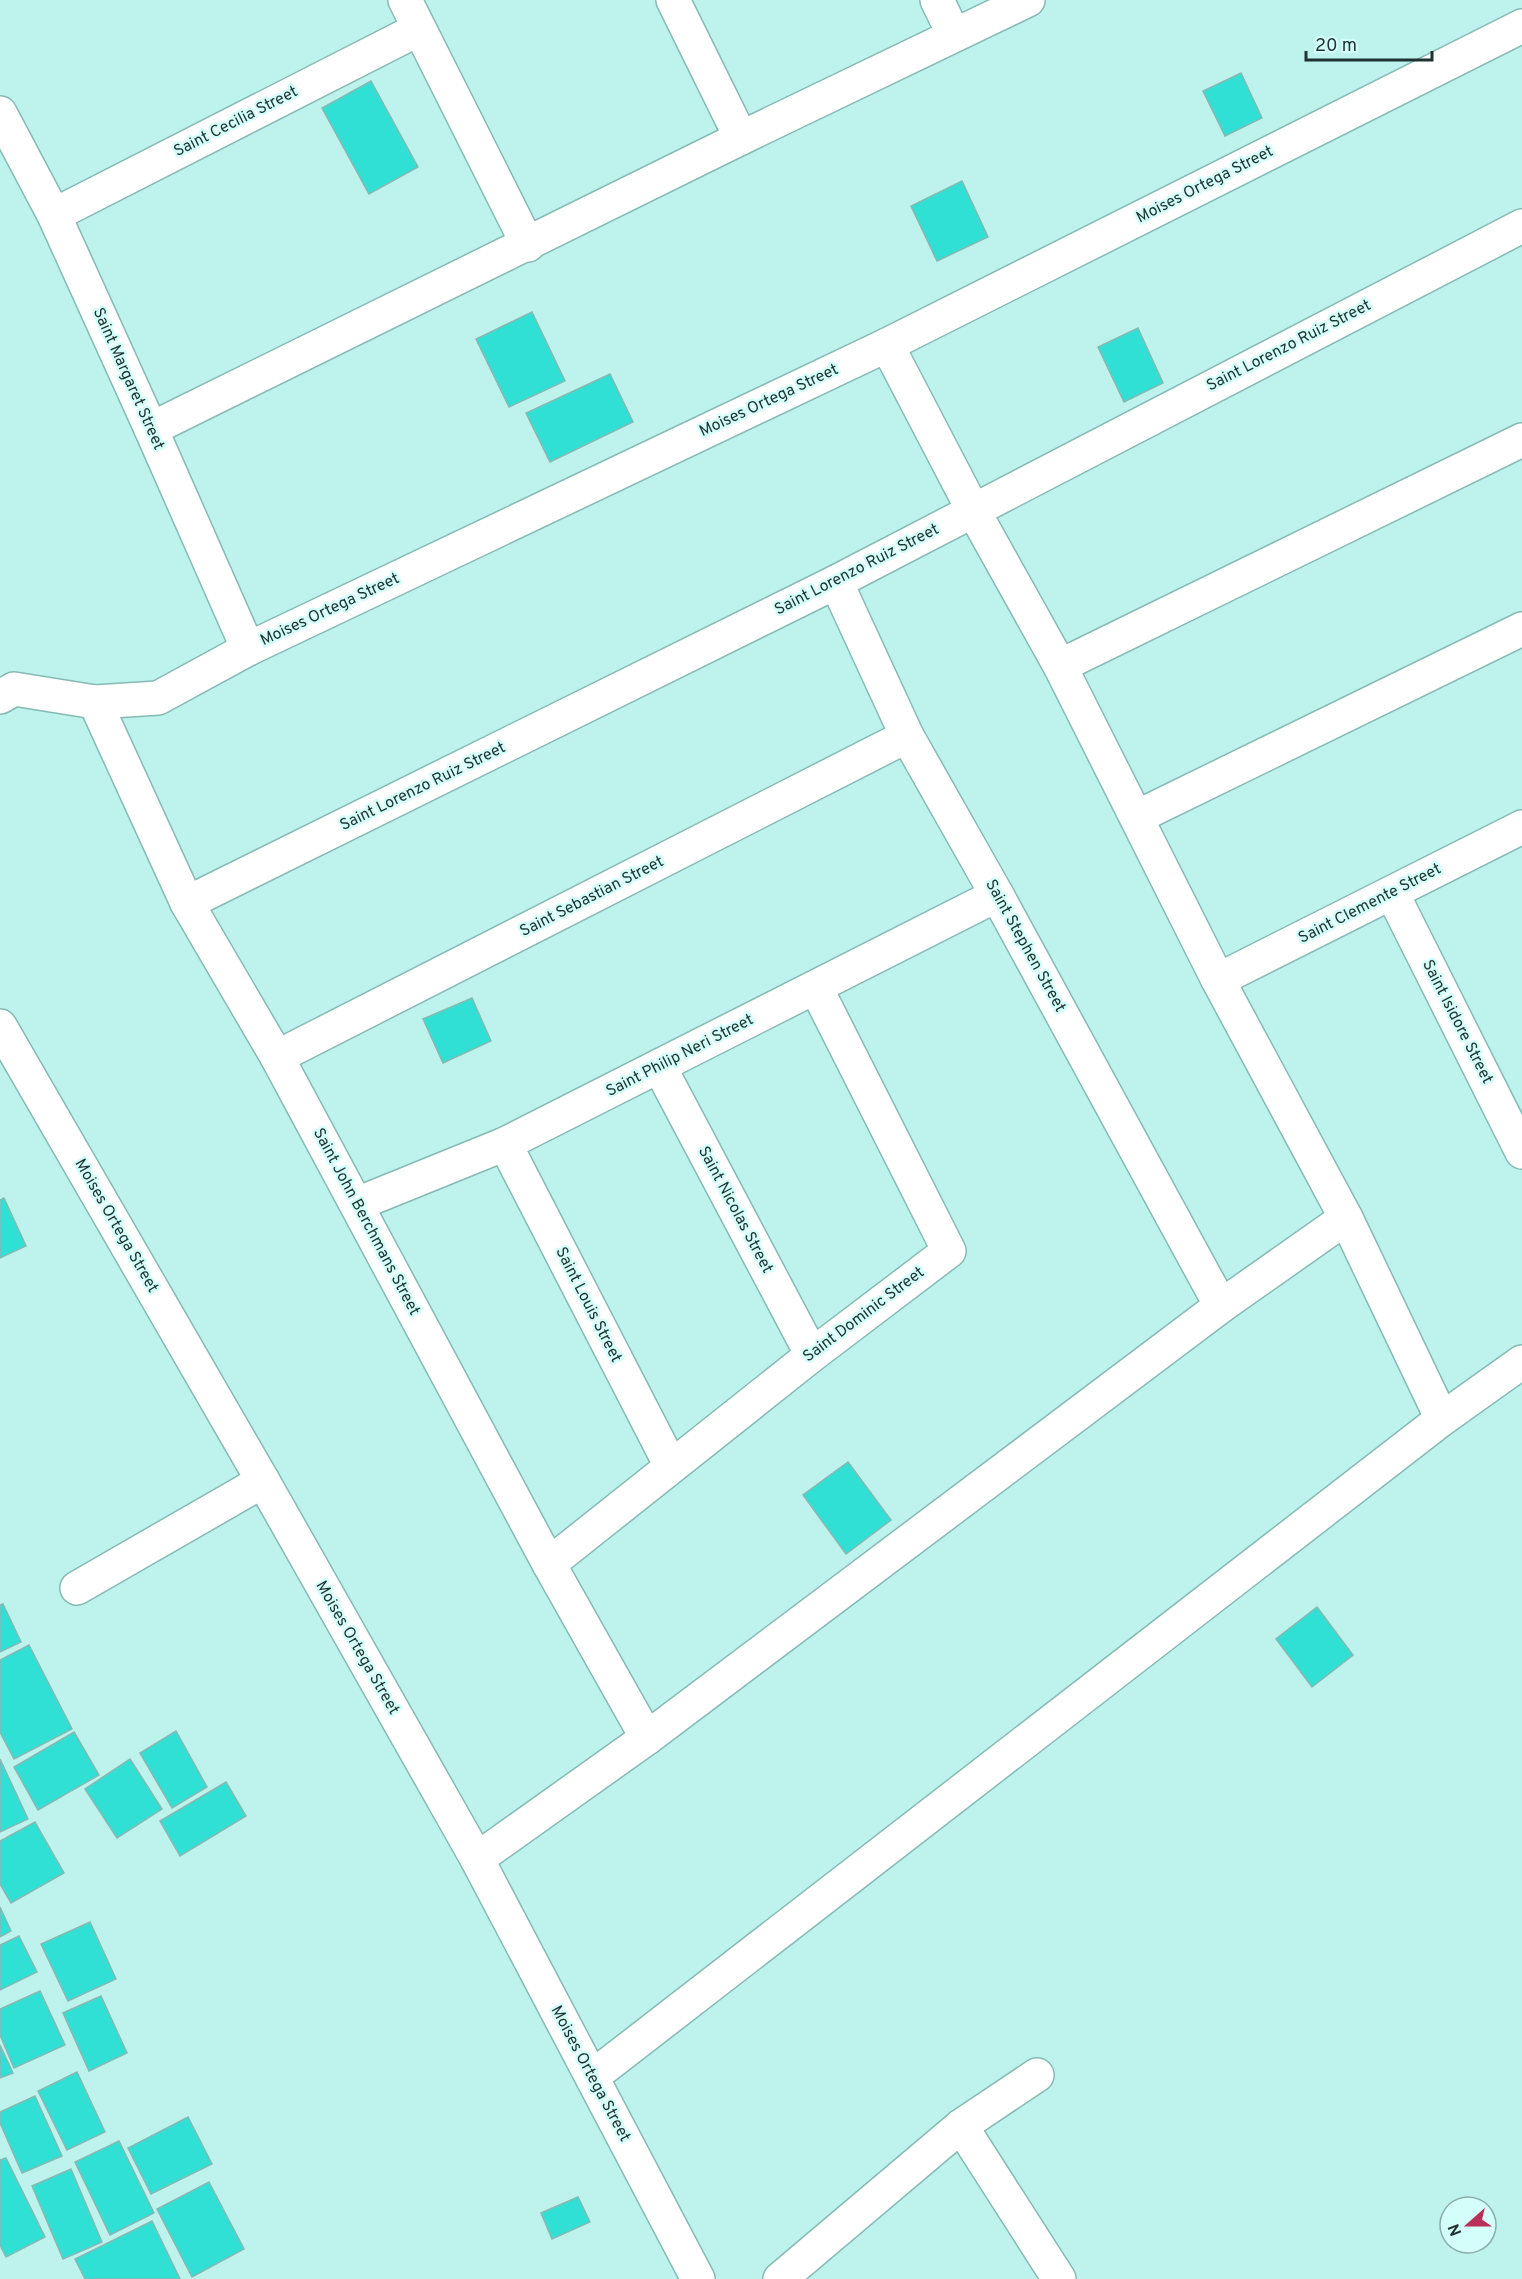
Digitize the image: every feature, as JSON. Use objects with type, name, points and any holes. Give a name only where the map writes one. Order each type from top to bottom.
[{"type":"street","points":[[405,0],[528,244]]},
{"type":"street","points":[[673,0],[741,138]]},
{"type":"street","points":[[937,0],[954,35]]},
{"type":"street","points":[[152,429],[741,138],[1028,0]]},
{"type":"street","name":"Moises Ortega Street","points":[[0,697],[14,689],[95,702],[158,698],[248,649],[887,345],[1522,26]]},
{"type":"street","name":"Saint Cecilia Street","points":[[54,215],[419,29]]},
{"type":"street","name":"Saint Margaret Street","points":[[0,113],[54,215],[152,429],[248,649]]},
{"type":"street","name":"Saint Lorenzo Ruiz Street","points":[[187,903],[836,582],[1522,226]]},
{"type":"street","points":[[887,345],[973,510],[1060,666],[1218,980],[1346,1218],[1442,1419]]},
{"type":"street","points":[[1060,666],[1522,440]]},
{"type":"street","name":"Saint Stephen Street","points":[[836,582],[907,736],[997,895],[1221,1306]]},
{"type":"street","points":[[1137,817],[1522,629]]},
{"type":"street","name":"Saint John Berchmans Street","points":[[95,702],[187,903],[277,1057],[549,1564],[647,1738]]},
{"type":"street","name":"Saint Sebastian Street","points":[[277,1057],[907,736]]},
{"type":"street","name":"Saint Clemente Street","points":[[1218,980],[1522,827]]},
{"type":"street","name":"Saint Isidore Street","points":[[1392,893],[1522,1152]]},
{"type":"street","name":"Saint Philip Neri Street","points":[[357,1204],[505,1144],[997,895]]},
{"type":"street","name":"Saint Dominic Street","points":[[549,1564],[812,1355],[949,1251],[816,988]]},
{"type":"street","name":"Moises Ortega Street","points":[[0,1026],[263,1481],[477,1860],[698,2279]]},
{"type":"street","name":"Saint Nicolas Street","points":[[659,1066],[812,1355]]},
{"type":"street","name":"Saint Louis Street","points":[[505,1144],[671,1466]]},
{"type":"street","points":[[477,1860],[647,1738],[1221,1306],[1346,1218]]},
{"type":"street","points":[[592,2077],[1442,1419],[1522,1362]]},
{"type":"street","points":[[77,1588],[263,1481]]},
{"type":"street","points":[[780,2279],[961,2126],[1037,2075]]},
{"type":"street","points":[[961,2126],[1059,2279]]},
{"type":"building","points":[[1241,73],[1262,118],[1225,136],[1203,91]]},
{"type":"building","points":[[371,81],[418,167],[369,194],[322,108]]},
{"type":"building","points":[[962,181],[988,237],[937,261],[911,206]]},
{"type":"building","points":[[532,312],[565,381],[509,407],[476,339]]},
{"type":"building","points":[[1138,328],[1163,383],[1124,402],[1098,347]]},
{"type":"building","points":[[610,374],[633,422],[550,462],[526,413]]},
{"type":"building","points":[[472,998],[491,1041],[443,1063],[423,1019]]},
{"type":"building","points":[[4,1198],[26,1246],[0,1258],[0,1200]]},
{"type":"building","points":[[848,1462],[891,1520],[846,1554],[803,1495]]},
{"type":"building","points":[[3,1604],[21,1642],[0,1652],[0,1605]]},
{"type":"building","points":[[1317,1607],[1353,1655],[1312,1687],[1276,1639]]},
{"type":"building","points":[[29,1645],[72,1729],[14,1759],[0,1732],[0,1660]]},
{"type":"building","points":[[176,1731],[207,1787],[172,1808],[140,1753]]},
{"type":"building","points":[[74,1732],[99,1775],[38,1810],[14,1767]]},
{"type":"building","points":[[0,1759],[28,1819],[0,1832]]},
{"type":"building","points":[[130,1759],[162,1809],[117,1838],[85,1789]]},
{"type":"building","points":[[226,1782],[246,1816],[180,1856],[160,1821]]},
{"type":"building","points":[[35,1822],[64,1873],[11,1903],[0,1884],[0,1841]]},
{"type":"building","points":[[0,1907],[11,1931],[0,1937]]},
{"type":"building","points":[[90,1922],[116,1979],[68,2001],[41,1944]]},
{"type":"building","points":[[19,1936],[37,1972],[0,1990],[0,1945]]},
{"type":"building","points":[[40,1991],[65,2045],[14,2068],[0,2035],[0,2009]]},
{"type":"building","points":[[101,1996],[127,2053],[89,2071],[63,2013]]},
{"type":"building","points":[[0,2045],[13,2073],[0,2078]]},
{"type":"building","points":[[77,2072],[105,2132],[67,2150],[38,2091]]},
{"type":"building","points":[[35,2096],[62,2156],[22,2173],[0,2123],[0,2112]]},
{"type":"building","points":[[188,2117],[212,2164],[151,2194],[128,2148]]},
{"type":"building","points":[[119,2141],[154,2213],[110,2235],[75,2162]]},
{"type":"building","points":[[6,2158],[45,2237],[6,2257],[0,2245],[0,2160]]},
{"type":"building","points":[[71,2169],[102,2242],[63,2259],[32,2186]]},
{"type":"building","points":[[209,2182],[244,2249],[192,2277],[157,2209]]},
{"type":"building","points":[[578,2197],[590,2222],[552,2239],[541,2213]]},
{"type":"building","points":[[152,2221],[180,2279],[85,2279],[75,2259]]}]
